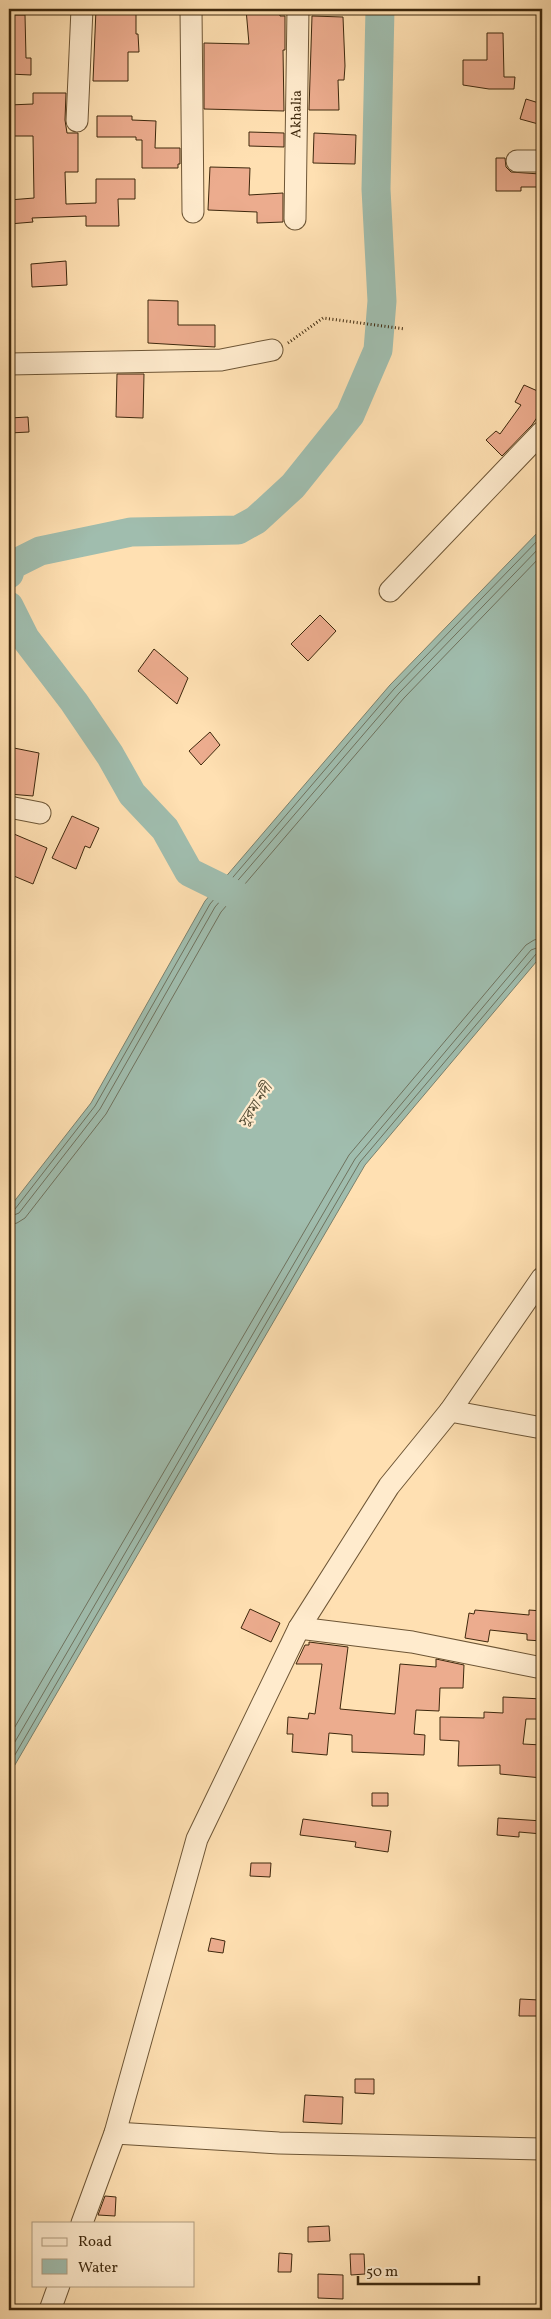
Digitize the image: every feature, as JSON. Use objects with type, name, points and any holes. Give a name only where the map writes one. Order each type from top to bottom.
[{"type":"street","points":[[77,121],[82,9]]},
{"type":"street","points":[[191,9],[193,212]]},
{"type":"street","name":"Akhalia","points":[[295,219],[298,9]]},
{"type":"street","points":[[518,161],[542,161]]},
{"type":"street","points":[[9,364],[221,360],[272,350]]},
{"type":"street","points":[[390,591],[542,432]]},
{"type":"street","points":[[9,807],[40,813]]},
{"type":"street","points":[[82,2222],[115,2133],[197,1839],[300,1628],[389,1486],[450,1411],[542,1278]]},
{"type":"street","points":[[450,1411],[542,1428]]},
{"type":"street","points":[[300,1628],[412,1642],[542,1668]]},
{"type":"street","points":[[115,2133],[279,2143],[542,2149]]},
{"type":"street","points":[[50,2310],[59,2286]]},
{"type":"path","points":[[272,350],[293,341],[323,318],[366,322],[405,329]]},
{"type":"water","name":"সুরমা নদী","points":[[542,528],[542,955],[365,1165],[9,1775],[9,1208],[91,1103],[205,901],[390,685]]},
{"type":"building","points":[[96,9],[136,9],[136,34],[138,34],[139,52],[128,52],[128,81],[93,81]]},
{"type":"building","points":[[246,9],[279,9],[280,16],[285,16],[285,50],[283,50],[284,111],[204,109],[204,43],[249,44]]},
{"type":"building","points":[[9,15],[25,15],[26,58],[31,58],[31,75],[9,74]]},
{"type":"building","points":[[312,16],[343,17],[345,66],[344,80],[338,80],[339,110],[309,110]]},
{"type":"building","points":[[487,33],[503,33],[504,77],[515,77],[514,89],[489,89],[463,85],[463,60],[487,60]]},
{"type":"building","points":[[33,93],[66,93],[65,120],[67,133],[78,133],[78,172],[65,172],[66,204],[96,203],[96,179],[135,179],[135,199],[118,199],[119,226],[86,226],[86,216],[32,218],[33,222],[9,224],[9,200],[34,198],[33,136],[9,136],[9,105],[33,104]]},
{"type":"building","points":[[526,99],[542,104],[542,125],[520,119]]},
{"type":"building","points":[[97,116],[132,116],[132,120],[156,121],[155,148],[180,148],[180,164],[178,164],[178,168],[142,168],[142,140],[136,140],[136,137],[97,137]]},
{"type":"building","points":[[249,132],[284,133],[284,147],[249,146]]},
{"type":"building","points":[[314,133],[356,135],[355,164],[313,163]]},
{"type":"building","points":[[496,158],[505,158],[506,167],[511,172],[540,174],[540,187],[521,187],[521,191],[496,191]]},
{"type":"building","points":[[210,167],[250,168],[249,195],[283,193],[283,222],[257,223],[257,212],[208,210]]},
{"type":"building","points":[[66,261],[67,285],[32,287],[31,264]]},
{"type":"building","points":[[148,300],[178,301],[178,325],[215,325],[215,347],[148,343]]},
{"type":"building","points":[[117,374],[144,374],[143,418],[116,417]]},
{"type":"building","points":[[524,385],[542,393],[542,410],[532,425],[502,456],[486,440],[496,431],[500,434],[521,405],[515,402]]},
{"type":"building","points":[[28,417],[29,432],[9,433],[9,418]]},
{"type":"building","points":[[320,615],[336,631],[308,661],[291,644]]},
{"type":"building","points":[[154,649],[188,678],[177,704],[138,671]]},
{"type":"building","points":[[210,732],[220,745],[201,765],[189,751]]},
{"type":"building","points":[[9,747],[39,753],[33,796],[9,794]]},
{"type":"building","points":[[72,816],[99,828],[90,848],[85,846],[76,869],[52,858]]},
{"type":"building","points":[[14,834],[47,848],[33,884],[9,874],[9,847]]},
{"type":"building","points":[[250,1609],[280,1623],[271,1642],[241,1628]]},
{"type":"building","points":[[475,1610],[529,1615],[529,1610],[542,1611],[542,1641],[527,1640],[527,1634],[490,1630],[488,1642],[465,1638],[469,1613],[474,1614]]},
{"type":"building","points":[[309,1642],[348,1647],[340,1709],[395,1714],[400,1664],[436,1667],[436,1659],[464,1665],[463,1688],[440,1688],[439,1711],[416,1710],[414,1734],[425,1735],[424,1755],[352,1752],[352,1735],[329,1733],[327,1755],[292,1752],[293,1734],[287,1734],[288,1717],[308,1719],[309,1713],[315,1714],[322,1664],[296,1664],[305,1645],[309,1645]]},
{"type":"building","points":[[503,1697],[542,1699],[542,1719],[526,1719],[523,1744],[542,1745],[542,1778],[500,1774],[500,1765],[458,1766],[459,1741],[440,1740],[440,1717],[484,1718],[484,1712],[503,1713]]},
{"type":"building","points":[[372,1793],[388,1793],[388,1806],[372,1806]]},
{"type":"building","points":[[498,1818],[542,1821],[542,1834],[519,1832],[519,1837],[497,1835]]},
{"type":"building","points":[[303,1819],[391,1831],[388,1852],[355,1847],[356,1842],[300,1835]]},
{"type":"building","points":[[251,1863],[271,1863],[270,1877],[250,1876]]},
{"type":"building","points":[[211,1938],[225,1941],[223,1953],[208,1951]]},
{"type":"building","points":[[520,1999],[539,2000],[538,2016],[519,2016]]},
{"type":"building","points":[[355,2079],[374,2079],[374,2094],[355,2093]]},
{"type":"building","points":[[305,2095],[343,2097],[342,2124],[303,2122]]},
{"type":"building","points":[[105,2196],[116,2197],[115,2216],[98,2215]]},
{"type":"building","points":[[329,2226],[330,2241],[308,2242],[308,2227]]},
{"type":"building","points":[[279,2253],[292,2254],[291,2272],[278,2272]]},
{"type":"building","points":[[350,2254],[364,2254],[365,2274],[351,2275]]},
{"type":"building","points":[[318,2274],[343,2275],[343,2299],[318,2298]]},
{"type":"waterway","points":[[9,574],[12,565],[40,551],[131,532],[238,530],[256,520],[293,486],[350,415],[378,350],[382,301],[376,189],[380,9]]},
{"type":"waterway","points":[[9,606],[25,638],[74,702],[110,755],[132,794],[165,829],[189,872],[254,904]]}]
